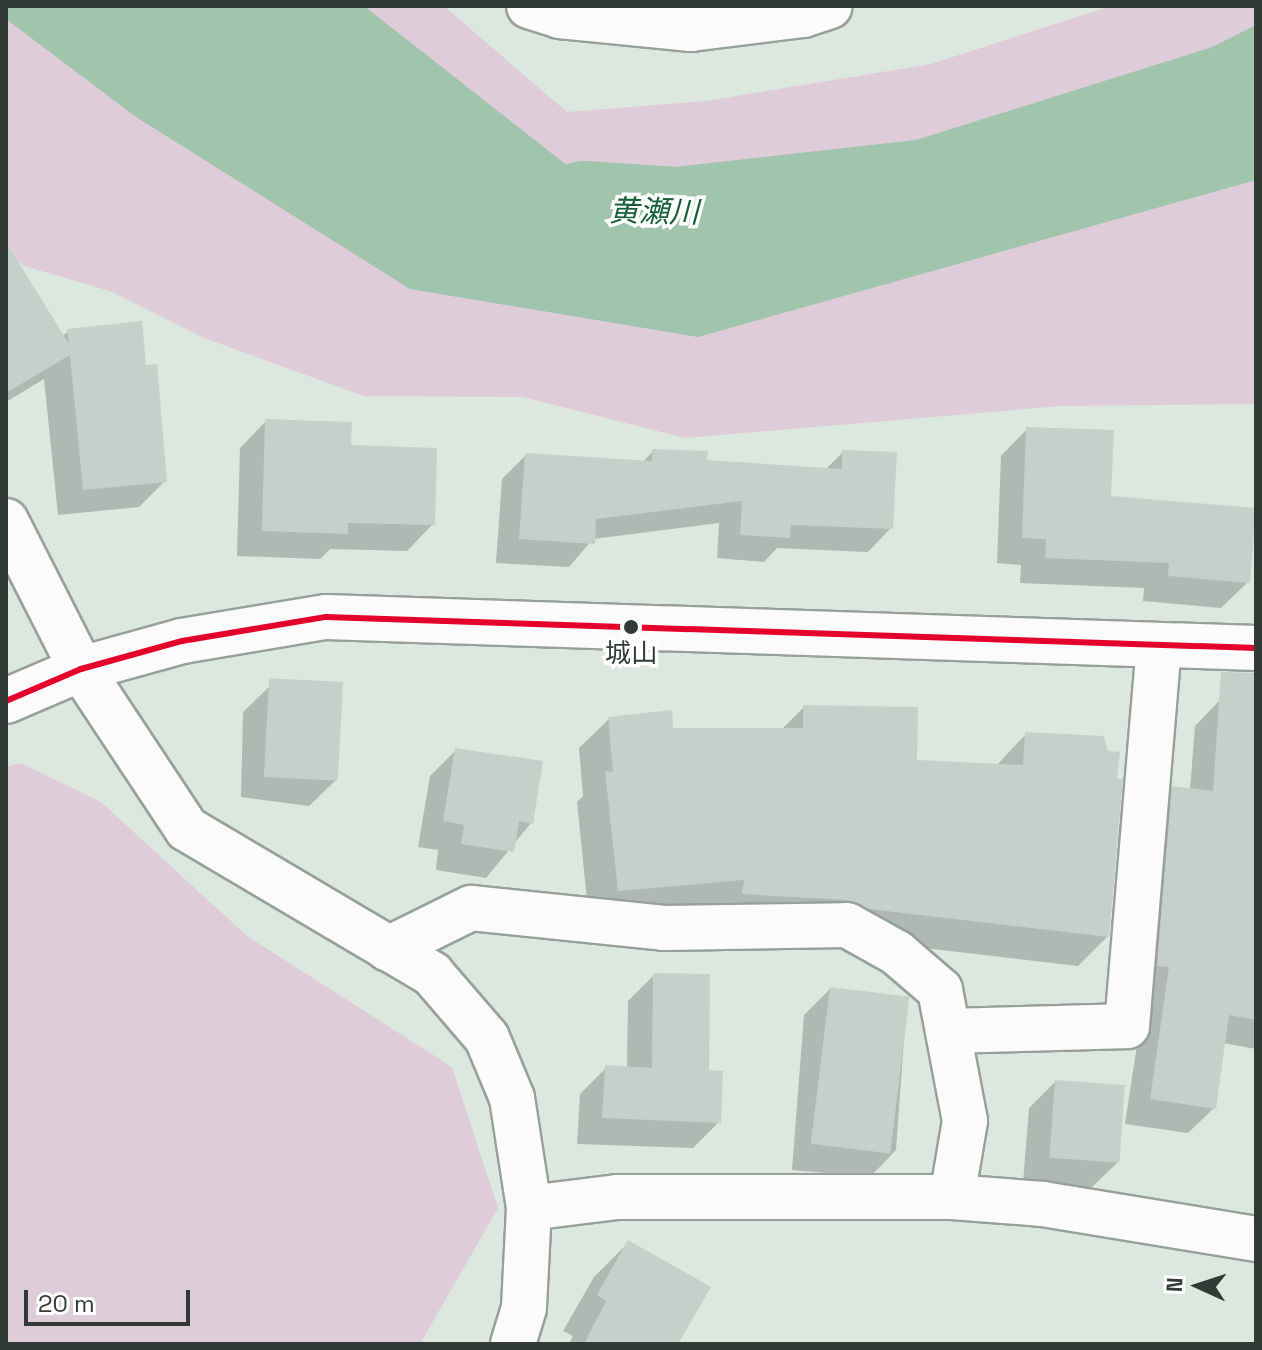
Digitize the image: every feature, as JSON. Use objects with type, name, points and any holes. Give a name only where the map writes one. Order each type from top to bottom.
[{"type":"street","points":[[529,6],[560,16],[691,29],[803,15],[830,6]]},
{"type":"street","points":[[6,521],[81,669],[187,829],[432,974],[487,1038],[512,1098],[529,1208],[524,1308],[513,1344]]},
{"type":"street","points":[[6,701],[81,669],[182,641],[326,617],[1256,648]]},
{"type":"street","points":[[952,1031],[1127,1026],[1159,645]]},
{"type":"street","points":[[388,949],[471,908],[664,928],[847,925],[897,953],[940,990],[952,1031],[965,1121],[952,1197]]},
{"type":"street","points":[[529,1208],[617,1197],[952,1197],[1043,1204],[1256,1239]]},
{"type":"shaded area","points":[[6,6],[444,6],[567,112],[706,101],[931,64],[1111,6],[1256,6],[1256,404],[1061,406],[685,438],[523,397],[364,396],[204,338],[110,291],[24,266],[6,253]]},
{"type":"shaded area","points":[[21,763],[101,802],[247,936],[452,1067],[498,1208],[420,1344],[6,1344],[6,767]]},
{"type":"water","points":[[6,6],[364,6],[592,185],[836,236],[1256,25],[1256,180],[698,337],[410,289],[136,117],[6,19]]},
{"type":"building","points":[[6,242],[69,344],[67,329],[142,321],[146,365],[157,364],[167,482],[83,490],[70,355],[6,393]]},
{"type":"building","points":[[265,419],[352,422],[351,445],[437,448],[435,525],[348,523],[348,534],[262,531]]},
{"type":"building","points":[[1026,427],[1114,430],[1111,496],[1256,508],[1250,583],[1168,576],[1169,563],[1045,558],[1046,539],[1022,538]]},
{"type":"building","points":[[652,449],[708,451],[707,460],[842,469],[842,450],[897,452],[893,529],[791,525],[790,538],[740,535],[742,501],[596,519],[595,544],[519,539],[525,453],[652,461]]},
{"type":"building","points":[[1221,672],[1256,673],[1256,1020],[1229,1015],[1216,1109],[1150,1099],[1169,967],[1157,966],[1172,786],[1213,791]]},
{"type":"building","points":[[269,678],[343,682],[338,781],[264,777]]},
{"type":"building","points":[[803,705],[918,707],[917,760],[1023,765],[1025,732],[1104,736],[1108,751],[1120,752],[1117,779],[1123,779],[1109,937],[869,909],[847,900],[742,894],[744,880],[618,891],[605,771],[613,772],[608,717],[672,710],[673,728],[803,728]]},
{"type":"building","points":[[455,748],[543,761],[533,824],[519,821],[514,852],[461,844],[464,825],[443,821]]},
{"type":"building","points":[[653,973],[710,974],[709,1070],[723,1071],[721,1123],[602,1118],[605,1065],[652,1068]]},
{"type":"building","points":[[830,987],[909,997],[890,1154],[811,1144]]},
{"type":"building","points":[[1055,1080],[1125,1085],[1119,1163],[1050,1158]]},
{"type":"building","points":[[628,1240],[711,1287],[678,1344],[584,1344],[606,1301],[597,1295]]},
{"type":"waterway","name":"黄瀬川","points":[[584,211],[678,217],[927,189],[1256,86]]},
{"type":"transit line","points":[[6,701],[81,669],[182,641],[326,617],[1256,648]]},
{"type":"place","name":"城山","points":[[631,627]]}]
